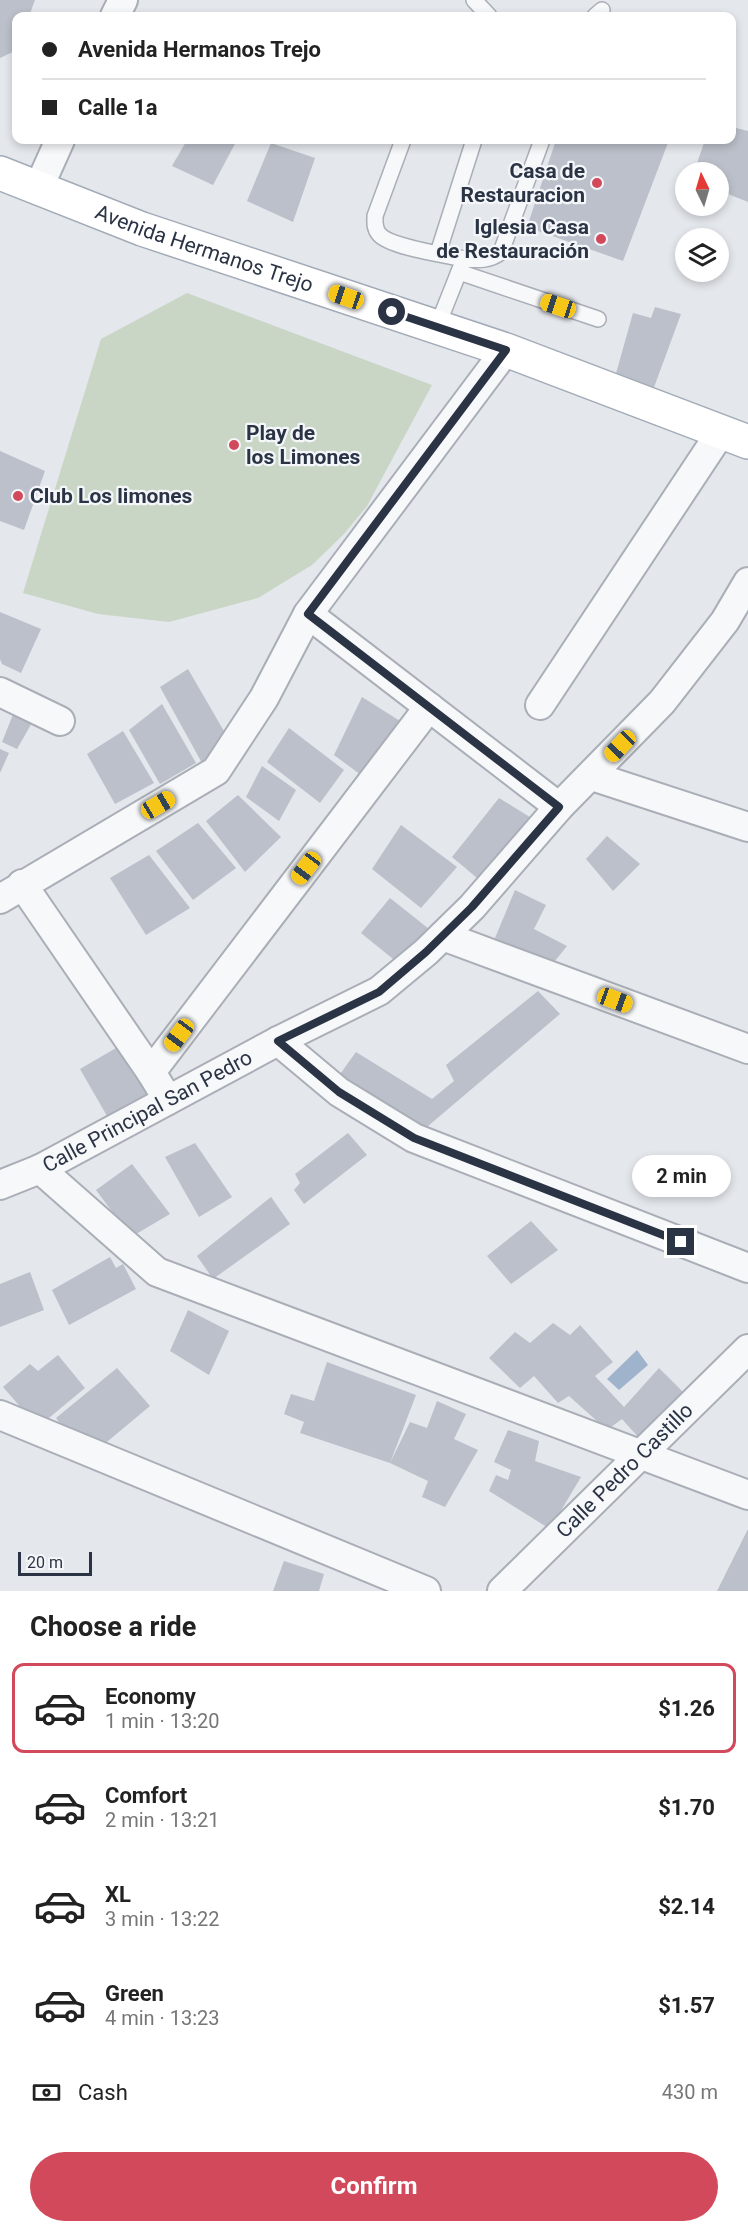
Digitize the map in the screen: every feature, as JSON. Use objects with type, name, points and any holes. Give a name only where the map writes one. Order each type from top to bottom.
[{"type":"main road","name":"Avenida Hermanos Trejo","points":[[0,173],[142,229],[506,350],[735,437]]},
{"type":"street","points":[[38,189],[58,144]]},
{"type":"street","points":[[168,1100],[151,1072],[11,891],[216,771],[264,698],[308,614],[506,350]]},
{"type":"street","points":[[540,705],[735,437]]},
{"type":"street","name":"Calle Principal San Pedro","points":[[0,1185],[40,1169],[278,1041],[379,992],[443,936],[472,907],[559,807],[592,776],[662,702],[725,621],[748,582]]},
{"type":"street","points":[[308,614],[559,807]]},
{"type":"street","points":[[0,692],[60,721]]},
{"type":"street","points":[[151,1072],[429,707]]},
{"type":"street","points":[[592,776],[748,827]]},
{"type":"street","points":[[443,936],[748,1048]]},
{"type":"street","points":[[278,1041],[339,1092],[414,1138],[748,1268]]},
{"type":"street","points":[[40,1169],[157,1272],[748,1494]]},
{"type":"street","name":"Calle Pedro Castillo","points":[[502,1591],[748,1349]]},
{"type":"street","points":[[0,1415],[426,1591]]},
{"type":"lane","points":[[474,0],[485,12]]},
{"type":"lane","points":[[402,144],[374,225],[379,234],[386,239],[438,252],[461,266],[598,319]]},
{"type":"lane","points":[[438,252],[473,144]]},
{"type":"lane","points":[[461,266],[494,257],[501,252],[541,144]]},
{"type":"lane","points":[[437,327],[461,266]]},
{"type":"green space","name":"Play de los Limones","points":[[187,293],[432,385],[367,506],[344,534],[312,565],[258,598],[169,622],[98,614],[23,593],[101,339]]},
{"type":"water","points":[[637,1350],[648,1365],[619,1390],[607,1379]]},
{"type":"building","points":[[0,0],[35,0],[30,12],[12,12],[12,52],[0,58]]},
{"type":"building","points":[[736,128],[748,131],[748,202],[729,194],[729,162],[697,162],[704,144],[736,144]]},
{"type":"building","points":[[185,144],[235,144],[213,185],[172,166]]},
{"type":"building","points":[[271,144],[315,158],[293,222],[247,201]]},
{"type":"building","name":"Casa de Restauracion","points":[[555,144],[667,144],[623,261],[527,227]]},
{"type":"building","points":[[655,307],[681,314],[653,390],[615,377],[633,313],[651,318]]},
{"type":"building","name":"Club Los limones","points":[[0,451],[45,471],[24,530],[0,521]]},
{"type":"building","points":[[0,612],[41,629],[21,673],[2,664],[0,659]]},
{"type":"building","points":[[188,669],[232,745],[202,763],[160,687]]},
{"type":"building","points":[[362,697],[400,721],[365,778],[334,755]]},
{"type":"building","points":[[162,704],[196,763],[160,784],[129,730]]},
{"type":"building","points":[[14,712],[33,721],[17,749],[2,742]]},
{"type":"building","points":[[289,728],[344,770],[320,803],[267,762]]},
{"type":"building","points":[[123,731],[154,783],[115,804],[87,754]]},
{"type":"building","points":[[0,749],[9,753],[0,773]]},
{"type":"building","points":[[262,766],[296,790],[279,821],[246,797]]},
{"type":"building","points":[[238,795],[281,837],[245,872],[206,821]]},
{"type":"building","points":[[499,798],[533,819],[483,883],[452,857]]},
{"type":"building","points":[[198,823],[236,868],[193,900],[156,851]]},
{"type":"building","points":[[401,825],[457,867],[421,908],[372,869]]},
{"type":"building","points":[[607,836],[640,864],[613,891],[586,859]]},
{"type":"building","points":[[149,855],[190,908],[146,935],[110,878]]},
{"type":"building","points":[[515,890],[546,905],[534,929],[567,946],[550,967],[495,938]]},
{"type":"building","points":[[390,898],[429,929],[398,963],[361,933]]},
{"type":"building","points":[[538,991],[560,1014],[421,1132],[338,1077],[356,1052],[432,1099],[454,1081],[446,1065]]},
{"type":"building","points":[[116,1048],[150,1094],[107,1116],[80,1069]]},
{"type":"building","points":[[348,1133],[367,1155],[304,1204],[294,1190],[300,1183],[295,1174]]},
{"type":"building","points":[[195,1143],[232,1197],[199,1217],[165,1157]]},
{"type":"building","points":[[132,1164],[170,1214],[131,1237],[96,1190]]},
{"type":"building","points":[[271,1197],[290,1224],[213,1279],[197,1256]]},
{"type":"building","points":[[531,1221],[558,1250],[511,1284],[487,1256]]},
{"type":"building","points":[[110,1257],[116,1268],[123,1264],[136,1289],[69,1325],[52,1290]]},
{"type":"building","points":[[30,1272],[44,1310],[0,1327],[0,1284]]},
{"type":"building","points":[[188,1310],[229,1331],[209,1375],[170,1351]]},
{"type":"building","points":[[553,1323],[570,1335],[580,1325],[613,1362],[595,1376],[624,1407],[659,1368],[687,1396],[640,1439],[622,1419],[607,1430],[569,1396],[558,1403],[534,1376],[520,1388],[489,1358],[515,1332],[530,1343]]},
{"type":"building","points":[[58,1355],[85,1388],[38,1427],[3,1387],[30,1364],[38,1371]]},
{"type":"building","points":[[327,1362],[416,1395],[390,1463],[300,1433],[304,1422],[284,1414],[291,1394],[314,1401]]},
{"type":"building","points":[[117,1368],[150,1406],[96,1451],[72,1440],[56,1418]]},
{"type":"building","points":[[437,1401],[466,1414],[454,1439],[478,1450],[445,1507],[422,1497],[428,1481],[390,1463],[410,1422],[427,1428]]},
{"type":"building","points":[[508,1430],[539,1441],[535,1461],[581,1477],[550,1529],[489,1491],[496,1475],[508,1480],[511,1470],[494,1462]]},
{"type":"building","points":[[748,1529],[748,1591],[717,1591]]},
{"type":"building","points":[[284,1561],[324,1574],[319,1591],[273,1591]]},
{"type":"place","name":"Casa de Restauracion","points":[[597,183]]},
{"type":"place","name":"Iglesia Casa de Restauración","points":[[601,239]]},
{"type":"place","name":"Play de los Limones","points":[[234,445]]},
{"type":"place","name":"Club Los limones","points":[[18,496]]},
{"type":"route","points":[[392,312],[506,350],[308,614],[559,807],[472,907],[426,952],[379,992],[278,1041],[339,1092],[414,1138],[681,1242]]}]
